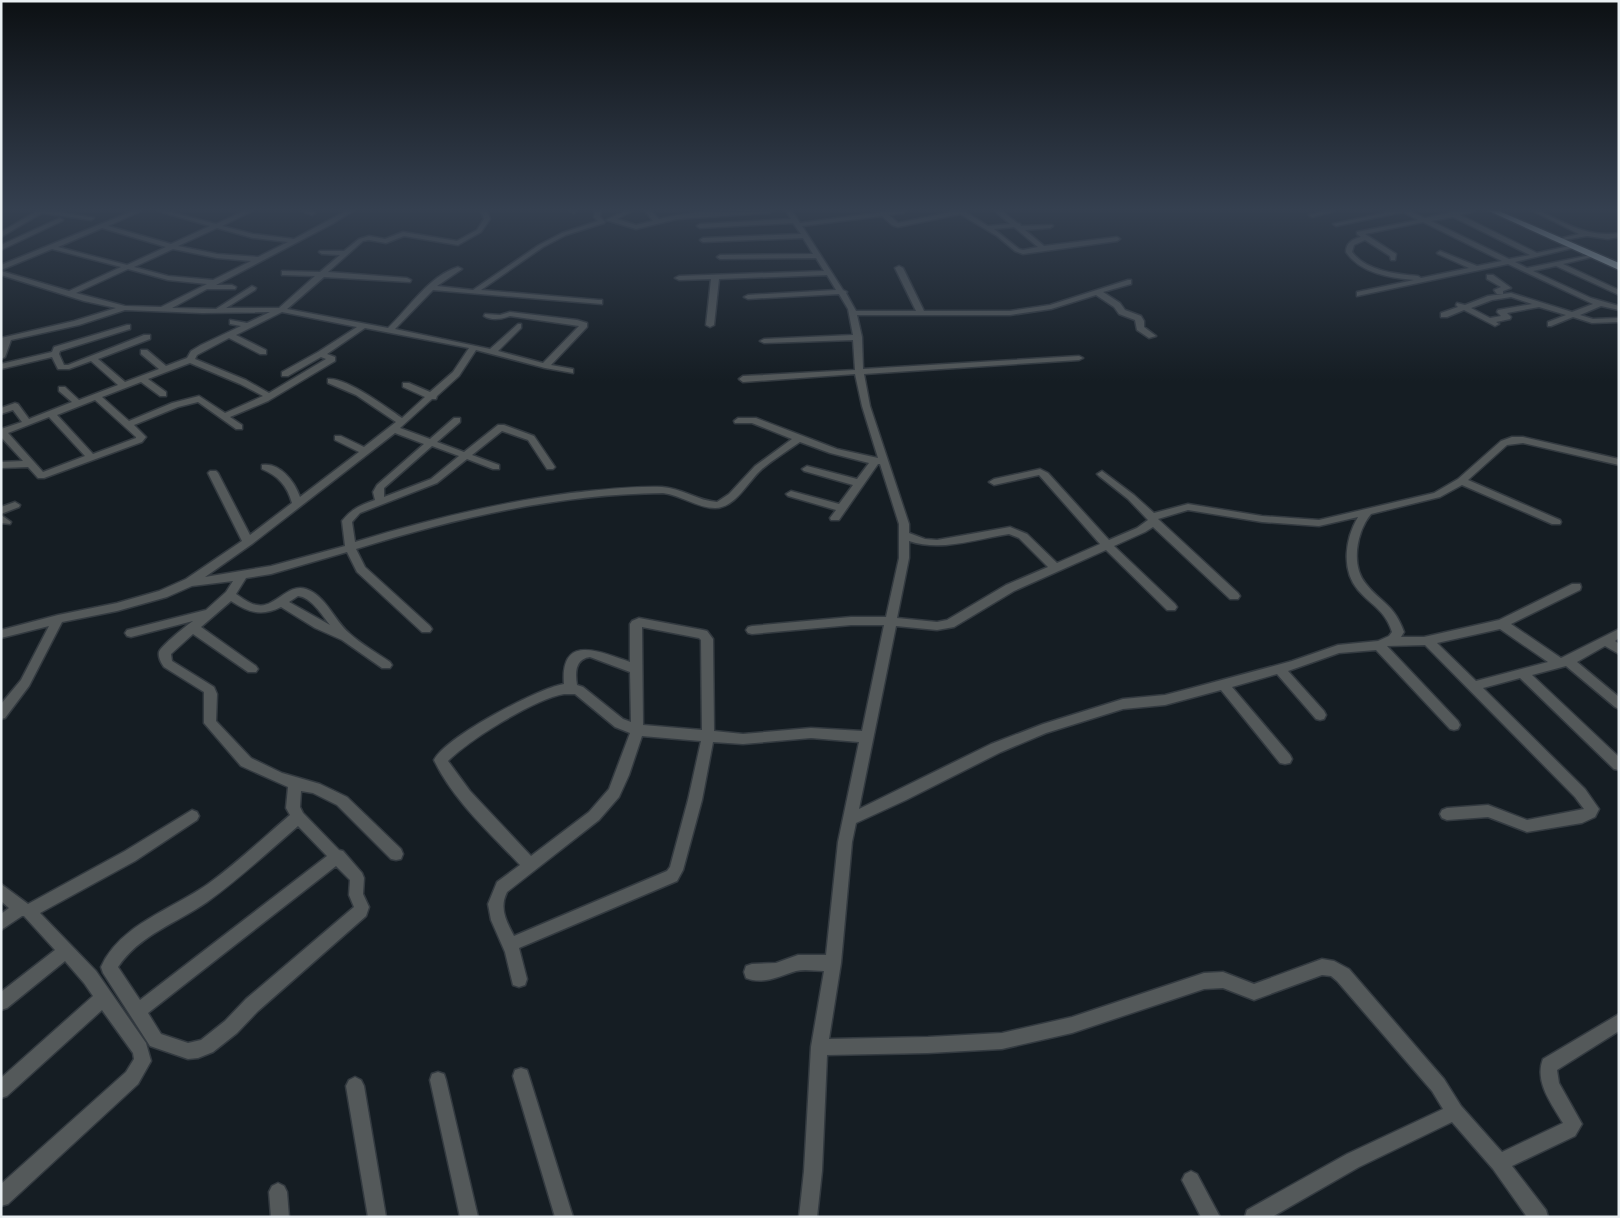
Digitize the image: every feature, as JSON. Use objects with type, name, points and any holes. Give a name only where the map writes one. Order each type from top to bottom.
[{"type":"street","points":[[71,293],[125,268],[178,280],[214,282]]},
{"type":"street","points":[[161,310],[241,268]]},
{"type":"street","points":[[96,396],[129,424],[141,437],[139,440],[41,476],[1,432],[190,360],[197,351],[281,310],[330,268]]},
{"type":"street","points":[[474,292],[509,268]]},
{"type":"street","points":[[808,1217],[813,1170],[819,1047],[833,963],[850,818],[904,558],[904,524],[880,461],[866,406],[854,313],[826,268]]},
{"type":"street","points":[[898,268],[921,312]]},
{"type":"street","points":[[1375,268],[1388,273],[1427,279]]},
{"type":"street","points":[[1360,294],[1476,268]]},
{"type":"street","points":[[1522,268],[1598,304],[1619,308]]},
{"type":"street","points":[[1526,270],[1535,268]]},
{"type":"street","points":[[1566,268],[1619,293]]},
{"type":"street","points":[[390,330],[447,274],[458,269]]},
{"type":"street","points":[[1,273],[125,308],[161,310],[281,310],[365,324],[474,347],[570,371]]},
{"type":"street","points":[[285,273],[408,280]]},
{"type":"street","points":[[679,278],[830,273]]},
{"type":"street","points":[[1490,277],[1507,288],[1498,290],[1506,295]]},
{"type":"street","points":[[710,325],[715,278]]},
{"type":"street","points":[[854,313],[1010,313],[1051,307],[1099,293],[1128,282]]},
{"type":"street","points":[[205,286],[232,287]]},
{"type":"street","points":[[218,310],[252,288]]},
{"type":"street","points":[[432,288],[599,302]]},
{"type":"street","points":[[748,297],[842,292]]},
{"type":"street","points":[[1099,293],[1117,305],[1122,312],[1138,318],[1140,328],[1152,336]]},
{"type":"street","points":[[1444,315],[1460,305],[1506,295],[1517,296],[1540,306],[1592,321],[1619,320]]},
{"type":"street","points":[[1488,300],[1510,309]]},
{"type":"street","points":[[1551,324],[1598,304]]},
{"type":"street","points":[[1460,305],[1498,325]]},
{"type":"street","points":[[1489,321],[1506,317],[1500,312],[1510,309],[1540,306]]},
{"type":"street","points":[[1,357],[4,340],[125,308]]},
{"type":"street","points":[[488,316],[500,318],[510,314],[582,323],[582,328],[545,366]]},
{"type":"street","points":[[234,322],[248,326]]},
{"type":"street","points":[[285,374],[321,354],[365,324]]},
{"type":"street","points":[[62,326],[57,338],[56,352],[61,367],[64,368],[147,337]]},
{"type":"street","points":[[492,352],[518,326]]},
{"type":"street","points":[[1,366],[56,352],[127,327]]},
{"type":"street","points":[[230,335],[262,352]]},
{"type":"street","points":[[764,341],[858,337]]},
{"type":"street","points":[[1,634],[58,619],[117,607],[163,594],[190,582],[248,542],[394,429],[456,374],[474,347]]},
{"type":"street","points":[[144,352],[164,369]]},
{"type":"street","points":[[225,416],[269,396],[332,359],[321,354]]},
{"type":"street","points":[[92,358],[123,385]]},
{"type":"street","points":[[743,379],[1079,358]]},
{"type":"street","points":[[190,360],[243,382],[269,396]]},
{"type":"street","points":[[142,378],[164,394]]},
{"type":"street","points":[[331,381],[343,385],[402,422]]},
{"type":"street","points":[[406,385],[433,396]]},
{"type":"street","points":[[62,389],[78,403]]},
{"type":"street","points":[[129,424],[194,399],[203,401],[239,427]]},
{"type":"street","points":[[1,411],[15,406],[27,423]]},
{"type":"street","points":[[52,414],[92,458]]},
{"type":"street","points":[[380,500],[378,492],[380,487],[458,420]]},
{"type":"street","points":[[738,422],[753,420],[848,456],[880,461]]},
{"type":"street","points":[[426,629],[366,574],[351,549],[347,521],[356,510],[434,481],[466,457],[498,427],[504,426],[531,438],[550,467]]},
{"type":"street","points":[[394,429],[496,467]]},
{"type":"street","points":[[338,438],[364,451]]},
{"type":"street","points":[[190,582],[242,576],[351,549],[412,528],[499,508],[586,495],[665,490],[692,497],[705,503],[718,505],[731,497],[761,465],[799,438]]},
{"type":"street","points":[[752,630],[806,624],[891,621],[937,626],[950,624],[1010,588],[1141,530],[1152,519],[1188,507],[1262,519],[1319,522],[1368,512],[1437,495],[1461,481],[1504,444],[1512,440],[1523,440],[1619,462]]},
{"type":"street","points":[[1,463],[20,452]]},
{"type":"street","points":[[835,518],[860,483],[880,461]]},
{"type":"street","points":[[1,463],[30,464]]},
{"type":"street","points":[[265,467],[279,473],[293,488],[297,504]]},
{"type":"street","points":[[807,469],[860,483]]},
{"type":"street","points":[[213,472],[248,542]]},
{"type":"street","points":[[994,482],[1042,473],[1107,544],[1171,606]]},
{"type":"street","points":[[1102,474],[1131,497],[1234,596]]},
{"type":"street","points":[[1461,481],[1556,522]]},
{"type":"street","points":[[791,494],[842,508]]},
{"type":"street","points":[[1,511],[15,505]]},
{"type":"street","points":[[1368,512],[1360,520],[1355,532],[1351,560],[1352,570],[1361,587],[1389,612],[1396,622],[1397,636],[1384,643]]},
{"type":"street","points":[[904,535],[924,542],[937,543],[1010,530],[1023,536],[1056,568]]},
{"type":"street","points":[[242,576],[230,595],[165,652],[168,664],[210,690],[208,716],[210,723],[246,762],[295,784],[315,788],[342,801],[396,854]]},
{"type":"street","points":[[850,818],[901,796],[996,748],[1043,729],[1123,704],[1165,700],[1279,669],[1338,649],[1427,640],[1502,624],[1576,587]]},
{"type":"street","points":[[230,595],[248,607],[258,610],[269,608],[295,593],[306,594],[318,604],[346,637]]},
{"type":"street","points":[[281,602],[319,625],[346,637],[386,665]]},
{"type":"street","points":[[131,633],[207,614]]},
{"type":"street","points":[[1,714],[26,684],[58,619]]},
{"type":"street","points":[[509,945],[672,876],[680,859],[695,800],[708,736],[707,639],[703,634],[639,622],[635,628],[637,730],[614,793],[594,816],[502,887],[495,896],[494,908],[497,919],[509,945],[513,952],[519,979]]},
{"type":"street","points":[[1502,624],[1564,662],[1619,704]]},
{"type":"street","points":[[192,628],[252,669]]},
{"type":"street","points":[[1474,686],[1564,662],[1619,633]]},
{"type":"street","points":[[1427,640],[1580,793],[1592,809],[1590,813],[1582,817],[1528,826],[1488,811],[1447,814]]},
{"type":"street","points":[[1606,640],[1619,650]]},
{"type":"street","points":[[1384,643],[1454,725]]},
{"type":"street","points":[[571,688],[569,677],[571,666],[575,658],[584,653],[636,669]]},
{"type":"street","points":[[1279,669],[1320,715]]},
{"type":"street","points":[[1523,674],[1619,765]]},
{"type":"street","points":[[1223,684],[1285,759]]},
{"type":"street","points":[[532,865],[526,862],[465,796],[444,769],[441,760],[454,749],[522,705],[549,693],[571,688],[579,690],[619,723],[637,730],[743,739],[811,733],[866,737]]},
{"type":"street","points":[[295,784],[293,808],[298,817],[338,856],[357,878],[356,895],[362,911],[207,1046],[188,1051],[156,1040],[109,967],[115,956],[144,932],[207,893],[298,817]]},
{"type":"street","points":[[1,923],[130,856],[192,816]]},
{"type":"street","points":[[137,1012],[338,856]]},
{"type":"street","points":[[1,891],[25,910],[90,976],[140,1049],[143,1061],[132,1078],[1,1197]]},
{"type":"street","points":[[1,1002],[66,951]]},
{"type":"street","points":[[752,972],[776,971],[798,963],[833,963]]},
{"type":"street","points":[[819,1047],[928,1046],[1002,1041],[1072,1025],[1204,981],[1223,980],[1254,992],[1322,968],[1334,969],[1343,975],[1438,1085],[1455,1112],[1499,1163],[1539,1217]]},
{"type":"street","points":[[1,1090],[104,998]]},
{"type":"street","points":[[1499,1163],[1569,1130],[1573,1124],[1569,1114],[1551,1086],[1547,1073],[1549,1065],[1619,1022]]},
{"type":"street","points":[[520,1076],[564,1217]]},
{"type":"street","points":[[438,1080],[469,1217]]},
{"type":"street","points":[[355,1086],[377,1217]]},
{"type":"street","points":[[1254,1217],[1310,1183],[1420,1127],[1455,1112]]},
{"type":"street","points":[[1191,1180],[1211,1217]]},
{"type":"street","points":[[278,1192],[280,1217]]}]
